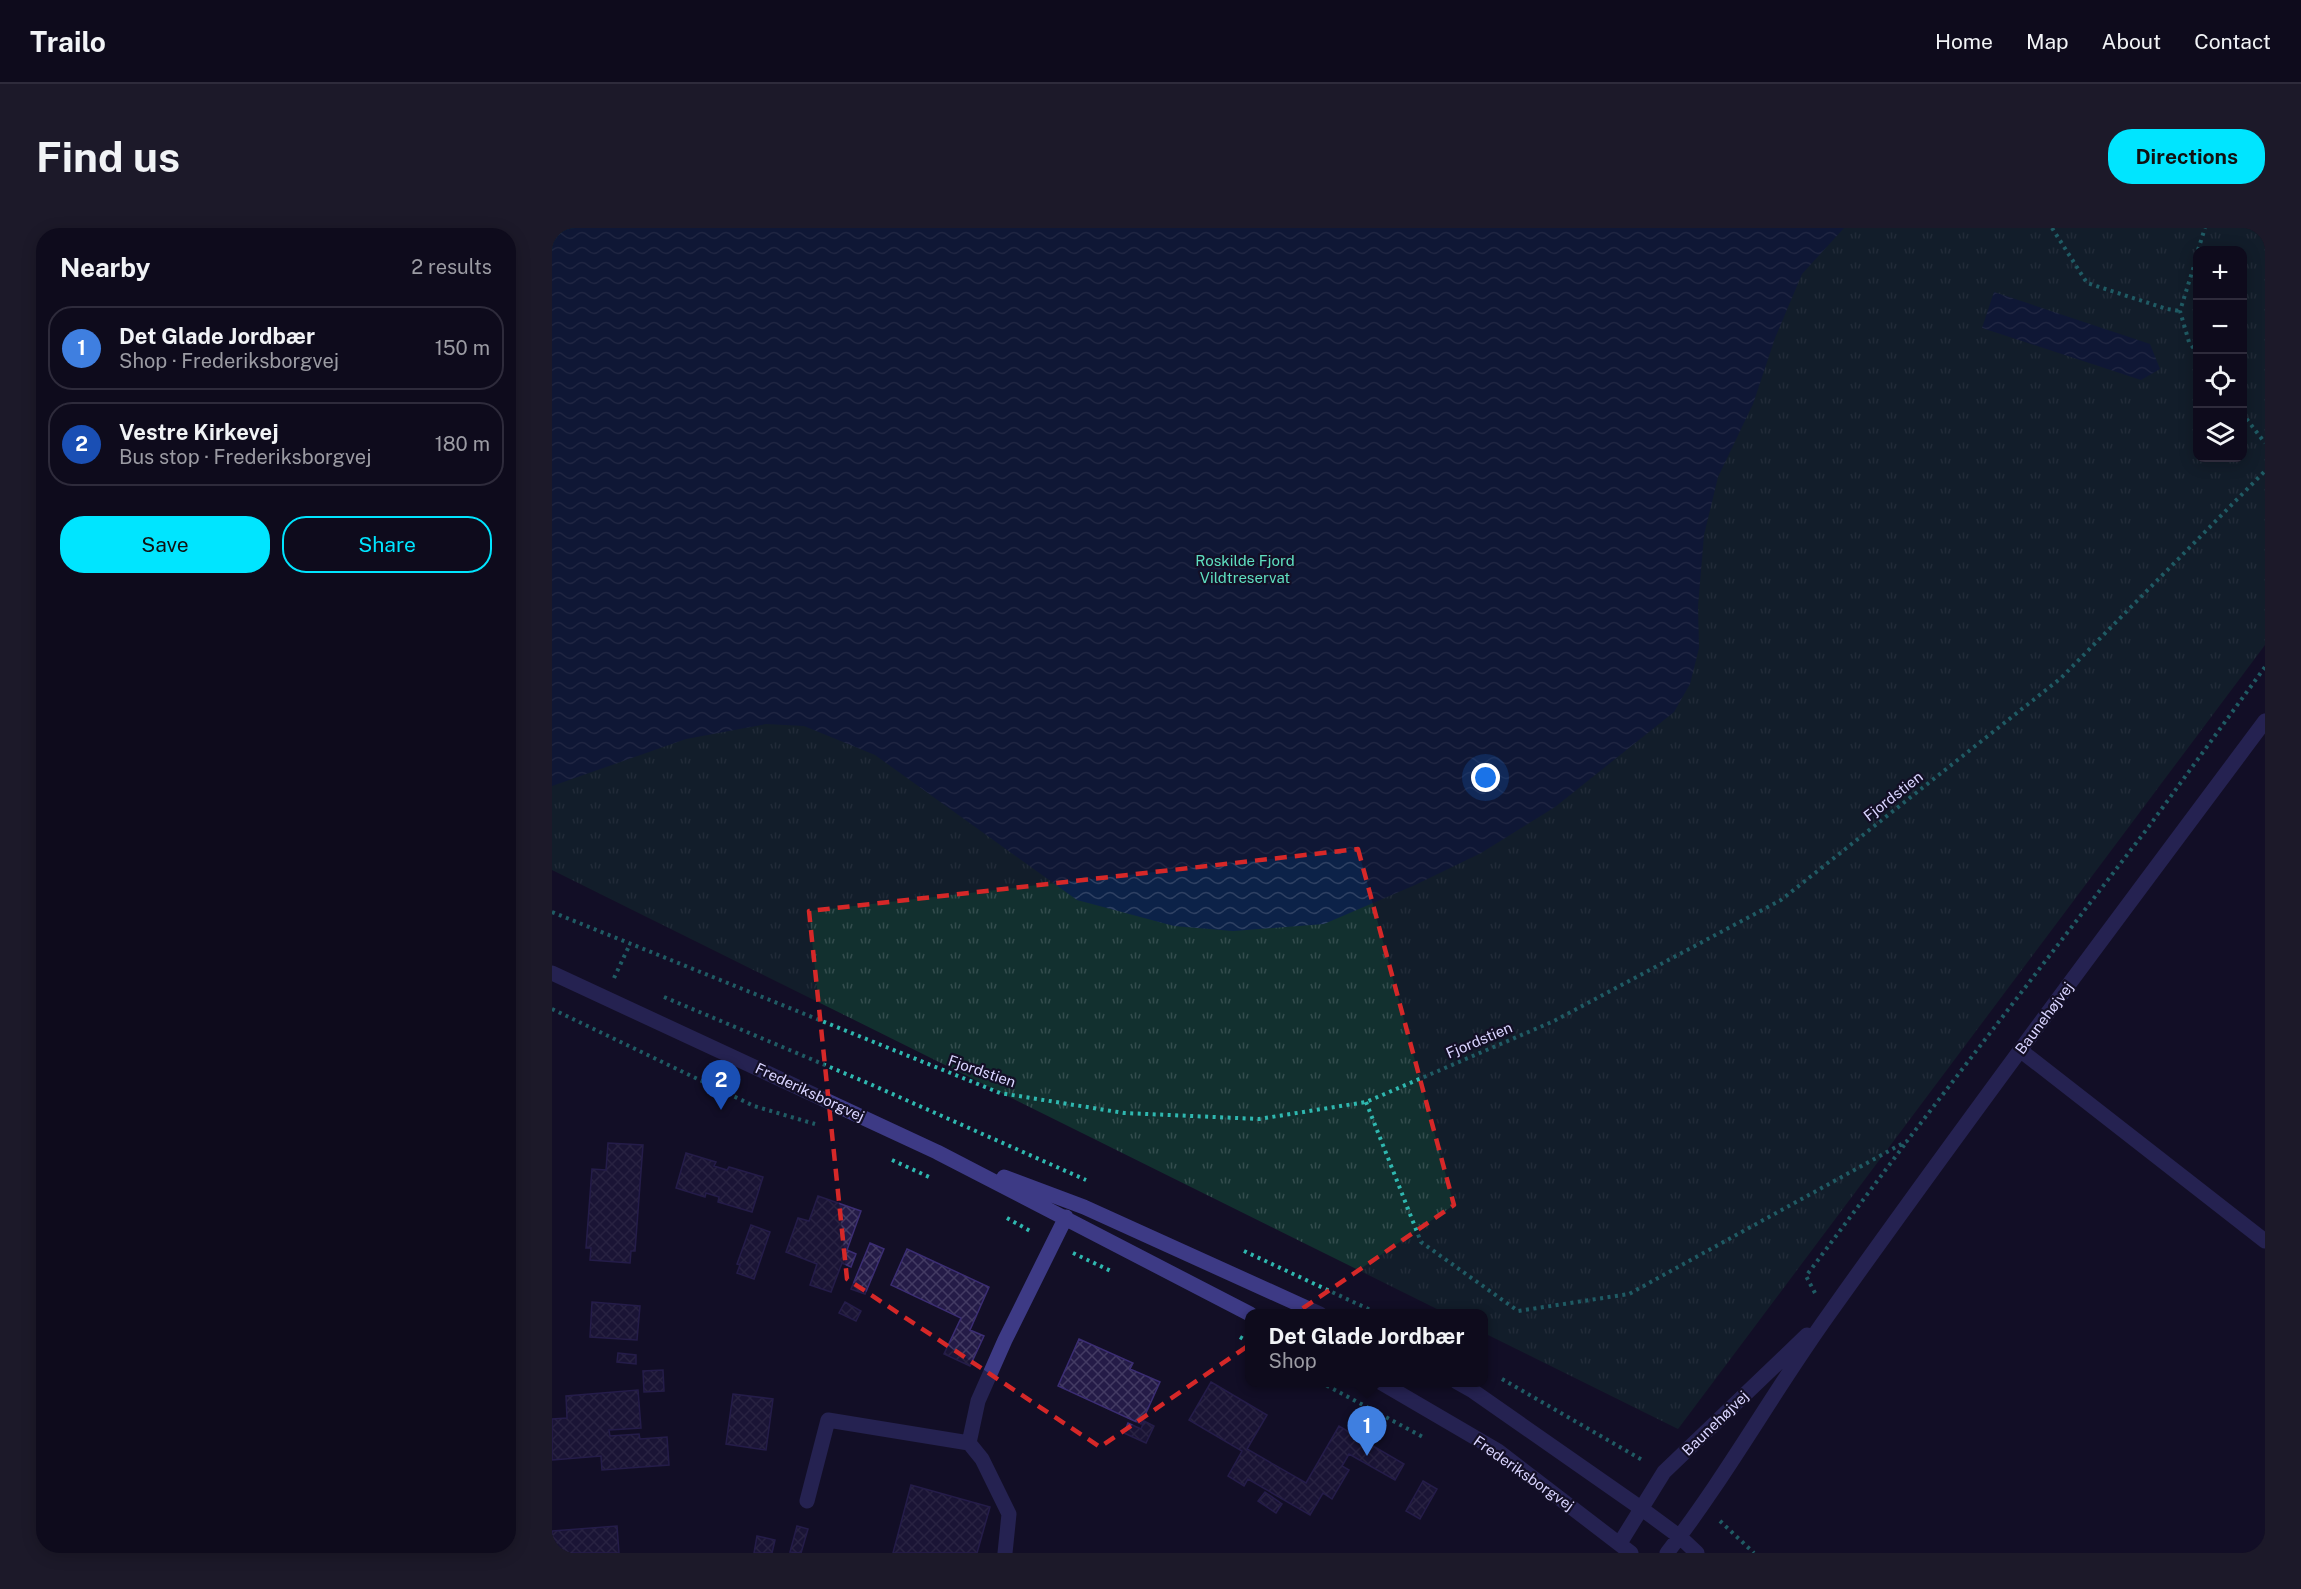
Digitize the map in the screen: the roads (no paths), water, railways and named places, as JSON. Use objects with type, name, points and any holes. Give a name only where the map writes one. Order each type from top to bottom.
[{"type":"street","name":"Baunehøjvej","points":[[1667,1553],[1704,1503],[1827,1316],[2020,1050],[2265,721]]},
{"type":"street","name":"Frederiksborgvej","points":[[552,973],[937,1152],[1245,1311]]},
{"type":"street","points":[[2020,1050],[2265,1241]]},
{"type":"street","name":"Frederiksborgvej","points":[[937,1152],[1084,1207],[1309,1309]]},
{"type":"street","points":[[969,1443],[978,1401],[1005,1340],[1066,1217]]},
{"type":"street","name":"Baunehøjvej","points":[[1625,1548],[1642,1509],[1664,1472],[1827,1316]]},
{"type":"street","name":"Frederiksborgvej","points":[[1387,1387],[1498,1451],[1625,1548]]},
{"type":"street","points":[[1465,1387],[1642,1509],[1680,1537],[1697,1553]]},
{"type":"street","points":[[807,1502],[828,1420],[969,1443],[982,1459],[1009,1515],[1005,1553]]},
{"type":"water","name":"Roskilde Fjord Vildtreservat","points":[[552,228],[1844,228],[1802,274],[1775,338],[1753,404],[1718,477],[1704,535],[1698,606],[1699,648],[1690,684],[1674,712],[1555,807],[1481,853],[1415,885],[1324,924],[1233,931],[1174,926],[1077,900],[875,755],[804,726],[766,724],[686,739],[552,786]]},
{"type":"water","points":[[1994,292],[2150,344],[2160,369],[2141,380],[1982,328]]},
{"type":"place","name":"Vestre Kirkevej","points":[[721,1110]]},
{"type":"place","name":"Det Glade Jordbær","points":[[1367,1456]]}]
